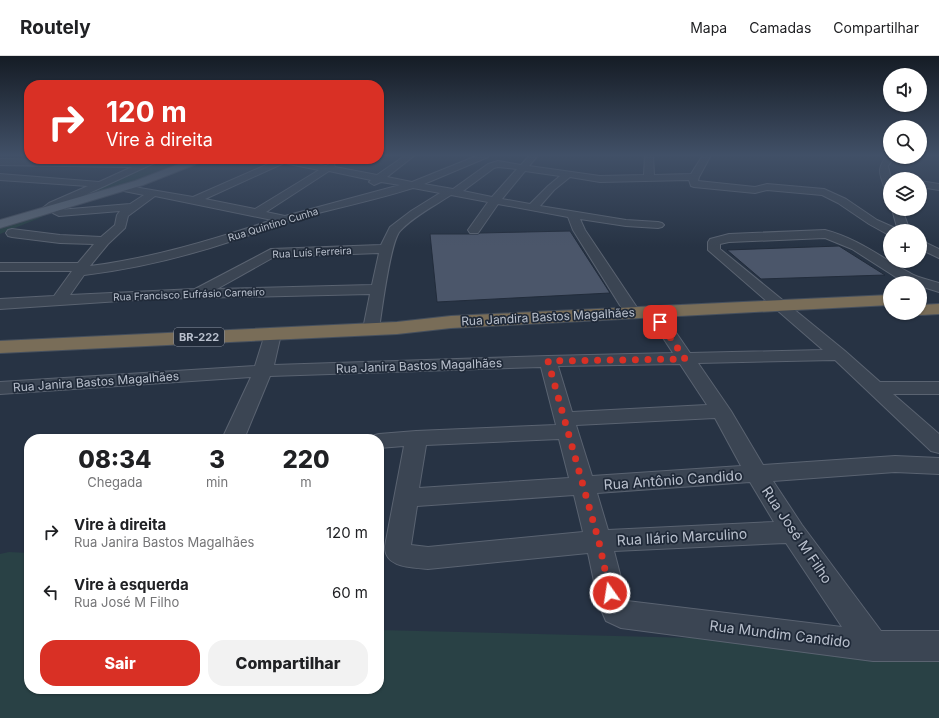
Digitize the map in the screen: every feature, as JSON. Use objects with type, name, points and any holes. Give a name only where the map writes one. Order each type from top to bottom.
[{"type":"highway","name":"Rua Jandira Bastos Magalhães","points":[[0,347],[371,329],[424,329],[660,322],[883,301]]},
{"type":"highway","name":"Rua Jandira Bastos Magalhães","points":[[398,328],[451,322],[632,312],[883,312]]},
{"type":"main road","points":[[0,224],[128,186]]},
{"type":"street","points":[[41,212],[50,206],[97,186]]},
{"type":"street","points":[[194,200],[225,186]]},
{"type":"street","points":[[258,212],[298,186]]},
{"type":"street","points":[[344,204],[367,186]]},
{"type":"street","name":"Rua Quintino Cunha","points":[[0,267],[81,269],[114,267],[149,260],[227,239],[285,219],[369,198],[409,186]]},
{"type":"street","points":[[423,186],[452,193],[572,215],[626,223],[658,225]]},
{"type":"street","points":[[371,329],[386,249],[394,230],[401,223],[430,203],[452,193],[463,186]]},
{"type":"street","points":[[474,230],[495,200],[507,186]]},
{"type":"street","points":[[532,208],[554,186]]},
{"type":"street","points":[[715,186],[755,190],[767,187],[824,192],[842,201],[883,227]]},
{"type":"street","points":[[122,188],[258,212],[285,219]]},
{"type":"street","points":[[59,300],[81,269],[104,241],[121,226],[123,216],[133,206],[153,193]]},
{"type":"street","points":[[41,212],[59,213],[133,206]]},
{"type":"street","points":[[6,235],[59,213]]},
{"type":"street","points":[[572,215],[579,230],[632,312]]},
{"type":"street","points":[[6,235],[66,240],[104,241]]},
{"type":"street","points":[[903,276],[854,246],[831,235],[729,238],[714,242],[714,250],[839,355],[939,446]]},
{"type":"street","points":[[227,239],[270,253]]},
{"type":"street","points":[[927,248],[939,254]]},
{"type":"street","name":"Rua Luís Ferreira","points":[[200,293],[270,253],[386,249]]},
{"type":"street","name":"Rua Francisco Eufrásio Carneiro","points":[[0,304],[200,293],[379,289]]},
{"type":"street","name":"Rua José M Filho","points":[[660,322],[721,411],[756,474],[793,532],[873,646]]},
{"type":"street","points":[[235,434],[263,371],[273,334]]},
{"type":"street","name":"Rua Janira Bastos Magalhães","points":[[0,388],[263,371],[548,361],[839,355]]},
{"type":"street","points":[[548,361],[599,542]]},
{"type":"street","points":[[874,388],[939,388]]},
{"type":"street","points":[[384,441],[721,411]]},
{"type":"street","points":[[406,498],[416,438]]},
{"type":"street","name":"Rua Antônio Candido","points":[[406,498],[895,464],[939,466]]},
{"type":"street","name":"Rua Ilário Marculino","points":[[406,498],[398,551],[403,555],[428,558],[623,539],[793,532]]},
{"type":"street","name":"Rua Mundim Candido","points":[[599,542],[613,605],[616,611],[621,614],[873,646],[939,646]]},
{"type":"green space","points":[[103,186],[120,186],[79,197]]},
{"type":"green space","points":[[41,215],[42,217],[0,234],[0,226]]},
{"type":"green space","points":[[9,552],[24,553],[24,694],[384,694],[384,630],[939,644],[939,718],[0,718],[0,554]]},
{"type":"building","points":[[570,231],[610,293],[437,302],[430,234]]},
{"type":"building","points":[[839,246],[885,275],[761,279],[727,250]]},
{"type":"route","points":[[610,593],[599,542],[548,361],[685,359],[660,322]]}]
